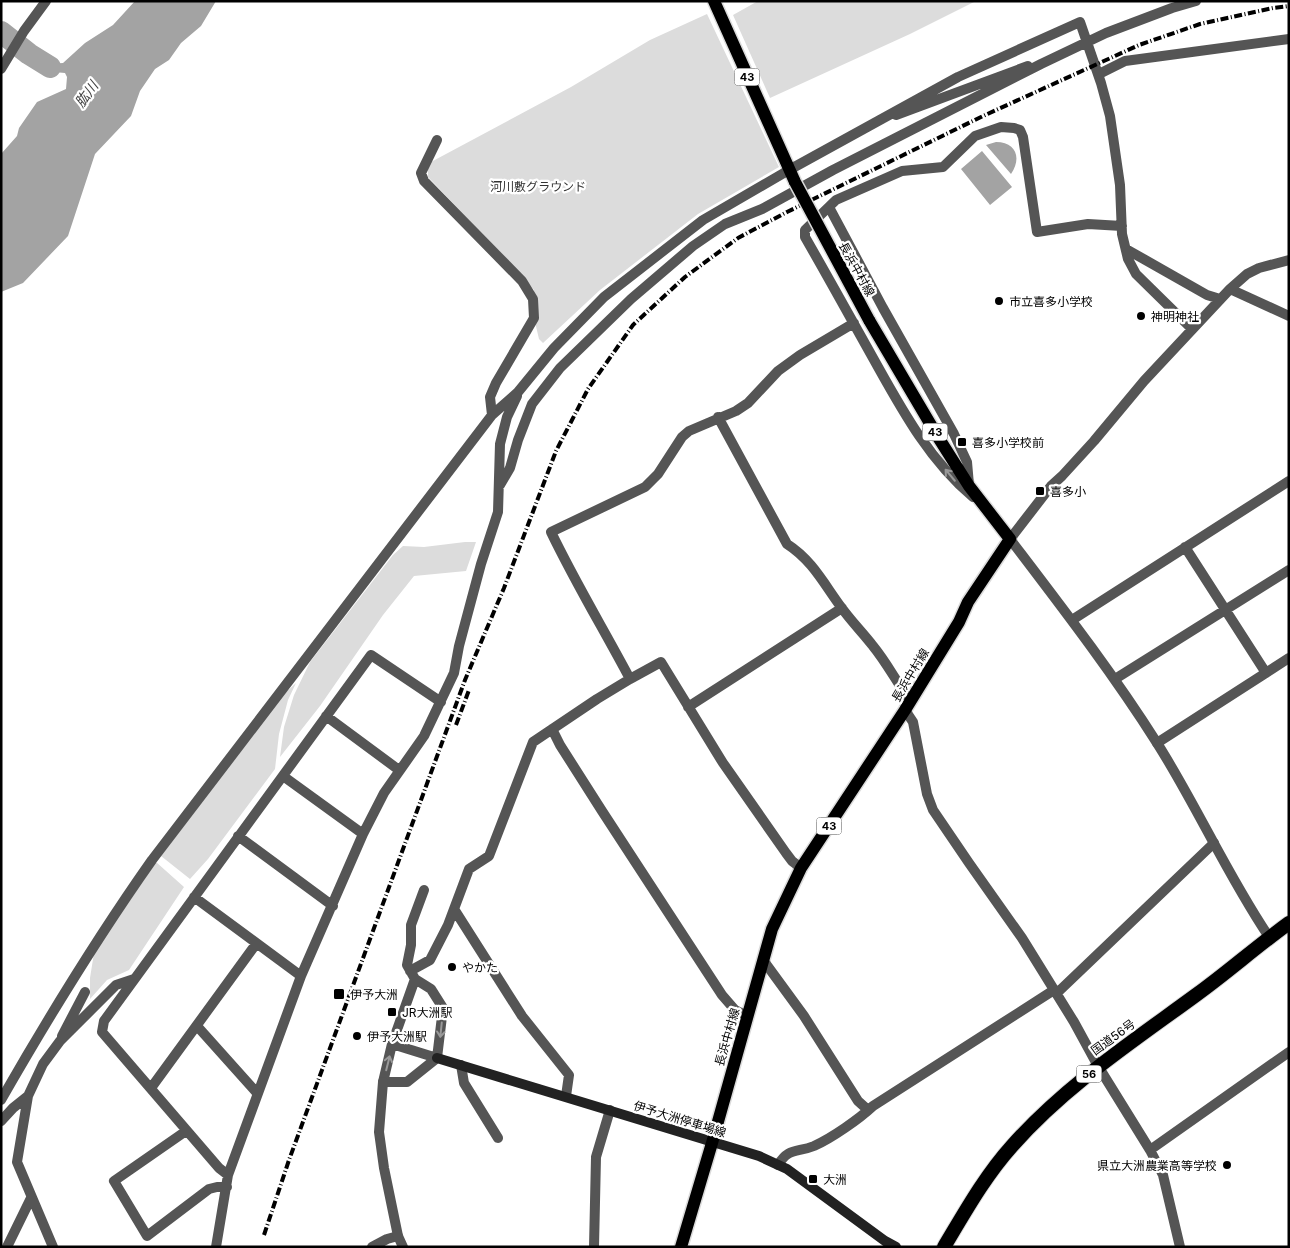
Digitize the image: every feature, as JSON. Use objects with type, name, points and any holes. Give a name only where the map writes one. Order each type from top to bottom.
[{"type":"highway","name":"国道56号","points":[[944,1247],[977,1192],[1011,1146],[1047,1110],[1098,1066],[1289,923]]},
{"type":"main road","name":"長浜中村線","points":[[682,1247],[772,929],[802,868],[908,705],[959,622],[968,602],[1010,539],[970,486],[938,437],[869,320],[780,152],[714,1]]},
{"type":"main road","name":"伊予大洲停車場線","points":[[437,1058],[758,1156],[786,1170],[896,1247]]},
{"type":"street","points":[[2,66],[46,1]]},
{"type":"street","points":[[500,486],[510,468],[518,440],[532,404],[560,368],[631,299],[693,246],[725,224],[762,209],[1041,64],[1088,42],[1172,8],[1196,1]]},
{"type":"street","points":[[1,1100],[34,1041],[101,934],[152,860],[492,415],[518,392],[554,348],[604,298],[703,220],[789,170],[958,77],[1080,22],[1099,74],[1110,116],[1120,186],[1122,226],[1128,259],[1136,274],[1192,329]]},
{"type":"street","points":[[1099,74],[1125,61],[1289,38]]},
{"type":"street","points":[[880,119],[905,113],[1023,67],[1041,64]]},
{"type":"street","points":[[984,505],[954,481],[921,440],[898,403],[804,233],[805,230],[836,200],[902,171],[943,167],[975,136],[1001,127],[1020,130],[1023,137],[1037,232],[1088,224],[1122,226]]},
{"type":"street","points":[[436,140],[421,173],[424,181],[522,281],[533,299],[534,318],[496,383],[490,397],[492,415]]},
{"type":"street","points":[[829,207],[883,308],[950,426],[967,462],[970,486]]},
{"type":"street","points":[[1126,249],[1207,295],[1220,299]]},
{"type":"street","points":[[1269,937],[1249,907],[1188,795],[1157,743],[1072,620],[1010,539],[1051,486],[1094,441],[1144,381],[1230,289],[1247,274],[1259,268],[1289,260]]},
{"type":"street","points":[[1230,289],[1289,316]]},
{"type":"street","points":[[630,679],[604,629],[572,575],[552,532],[645,487],[658,474],[682,437],[689,431],[748,404],[778,371],[854,323]]},
{"type":"street","points":[[216,1247],[228,1175],[301,976],[363,834],[384,793],[424,736],[454,673],[459,646],[481,564],[498,512],[500,444],[507,417],[518,392]]},
{"type":"street","points":[[718,417],[786,544],[798,551],[809,561],[842,608],[873,646],[908,705],[927,794],[933,810],[1022,938],[1150,1150],[1163,1175],[1180,1247]]},
{"type":"street","points":[[921,440],[930,440],[938,437],[945,433],[950,426]]},
{"type":"street","points":[[1072,620],[1289,480]]},
{"type":"street","points":[[1185,547],[1266,673]]},
{"type":"street","points":[[1115,680],[1289,570]]},
{"type":"street","points":[[688,706],[842,608]]},
{"type":"street","points":[[228,1175],[219,1168],[186,1131],[152,1088],[102,1032],[104,1021],[371,655],[441,702]]},
{"type":"street","points":[[1157,743],[1289,658]]},
{"type":"street","points":[[403,1247],[398,1236],[384,1168],[379,1132],[383,1082],[392,1044],[412,975],[430,960],[435,952],[469,869],[489,856],[533,742],[597,699],[661,662],[723,763],[792,861],[802,868]]},
{"type":"street","points":[[326,716],[400,770]]},
{"type":"street","points":[[552,730],[602,811],[722,995],[735,1010],[747,1016]]},
{"type":"street","points":[[283,776],[363,834]]},
{"type":"street","points":[[238,836],[333,906]]},
{"type":"street","points":[[778,1165],[784,1156],[814,1146],[1055,991],[1214,843]]},
{"type":"street","points":[[383,1082],[407,1082],[437,1058],[442,1008],[431,989],[412,975],[407,965],[411,945],[411,925],[424,890]]},
{"type":"street","points":[[194,897],[301,976]]},
{"type":"street","points":[[454,909],[522,1016],[569,1075],[566,1096]]},
{"type":"street","points":[[152,1088],[256,944]]},
{"type":"street","points":[[762,963],[766,964],[804,1016],[858,1101],[868,1110]]},
{"type":"street","points":[[53,1247],[17,1162],[28,1096],[43,1064],[60,1041],[116,985],[134,979]]},
{"type":"street","points":[[60,1041],[85,992]]},
{"type":"street","points":[[197,1026],[257,1093]]},
{"type":"street","points":[[392,1044],[437,1058]]},
{"type":"street","points":[[1150,1150],[1289,1052]]},
{"type":"street","points":[[461,1065],[464,1083],[498,1138]]},
{"type":"street","points":[[1,1121],[28,1096]]},
{"type":"street","points":[[594,1247],[596,1157],[610,1110]]},
{"type":"street","points":[[186,1131],[114,1181],[147,1236],[209,1189],[217,1186],[227,1187]]},
{"type":"street","points":[[7,1247],[31,1198]]},
{"type":"street","points":[[372,1247],[387,1239],[398,1236]]},
{"type":"green space","points":[[758,1],[976,1],[910,34],[770,98],[733,15]]},
{"type":"green space","name":"河川敷グラウンド","points":[[707,14],[779,167],[698,214],[600,290],[543,343],[539,339],[534,318],[534,290],[428,177],[428,169],[431,162],[571,87],[650,40]]},
{"type":"green space","points":[[476,542],[466,571],[414,576],[383,615],[320,706],[280,757],[284,727],[294,695],[310,662],[393,555],[403,546],[424,547]]},
{"type":"green space","points":[[296,683],[288,700],[279,734],[275,769],[208,859],[190,879],[161,856],[283,695]]},
{"type":"green space","points":[[156,862],[184,887],[129,970],[107,980],[90,999],[90,978],[94,953]]},
{"type":"water","name":"肱川","points":[[135,1],[216,1],[201,26],[181,43],[169,60],[155,69],[140,91],[131,116],[95,154],[68,236],[23,283],[1,292],[1,154],[17,136],[19,128],[37,102],[66,89],[67,77],[65,73],[43,71],[41,64],[32,61],[25,53],[27,49],[47,64],[63,63],[85,43],[113,25]]},
{"type":"water","points":[[996,142],[1008,145],[1015,152],[1016,162],[1011,174],[986,145]]},
{"type":"water","points":[[982,151],[1012,187],[990,205],[961,169]]},
{"type":"waterway","points":[[1,32],[29,54],[50,67]]},
{"type":"railway","points":[[264,1235],[289,1160],[465,680],[504,588],[556,451],[588,389],[633,325],[685,277],[738,238],[983,116],[1139,45],[1200,24],[1289,6]]},
{"type":"railway","points":[[456,725],[469,690]]},
{"type":"place","name":"市立喜多小学校","points":[[999,301]]},
{"type":"place","name":"神明神社","points":[[1141,316]]},
{"type":"place","name":"喜多小学校前","points":[[962,442]]},
{"type":"place","name":"喜多小","points":[[1040,491]]},
{"type":"place","name":"やかた","points":[[452,967]]},
{"type":"place","name":"伊予大洲","points":[[339,994]]},
{"type":"place","name":"JR大洲駅","points":[[392,1012]]},
{"type":"place","name":"伊予大洲駅","points":[[357,1036]]},
{"type":"place","name":"県立大洲農業高等学校","points":[[1227,1165]]},
{"type":"place","name":"大洲","points":[[813,1179]]}]
